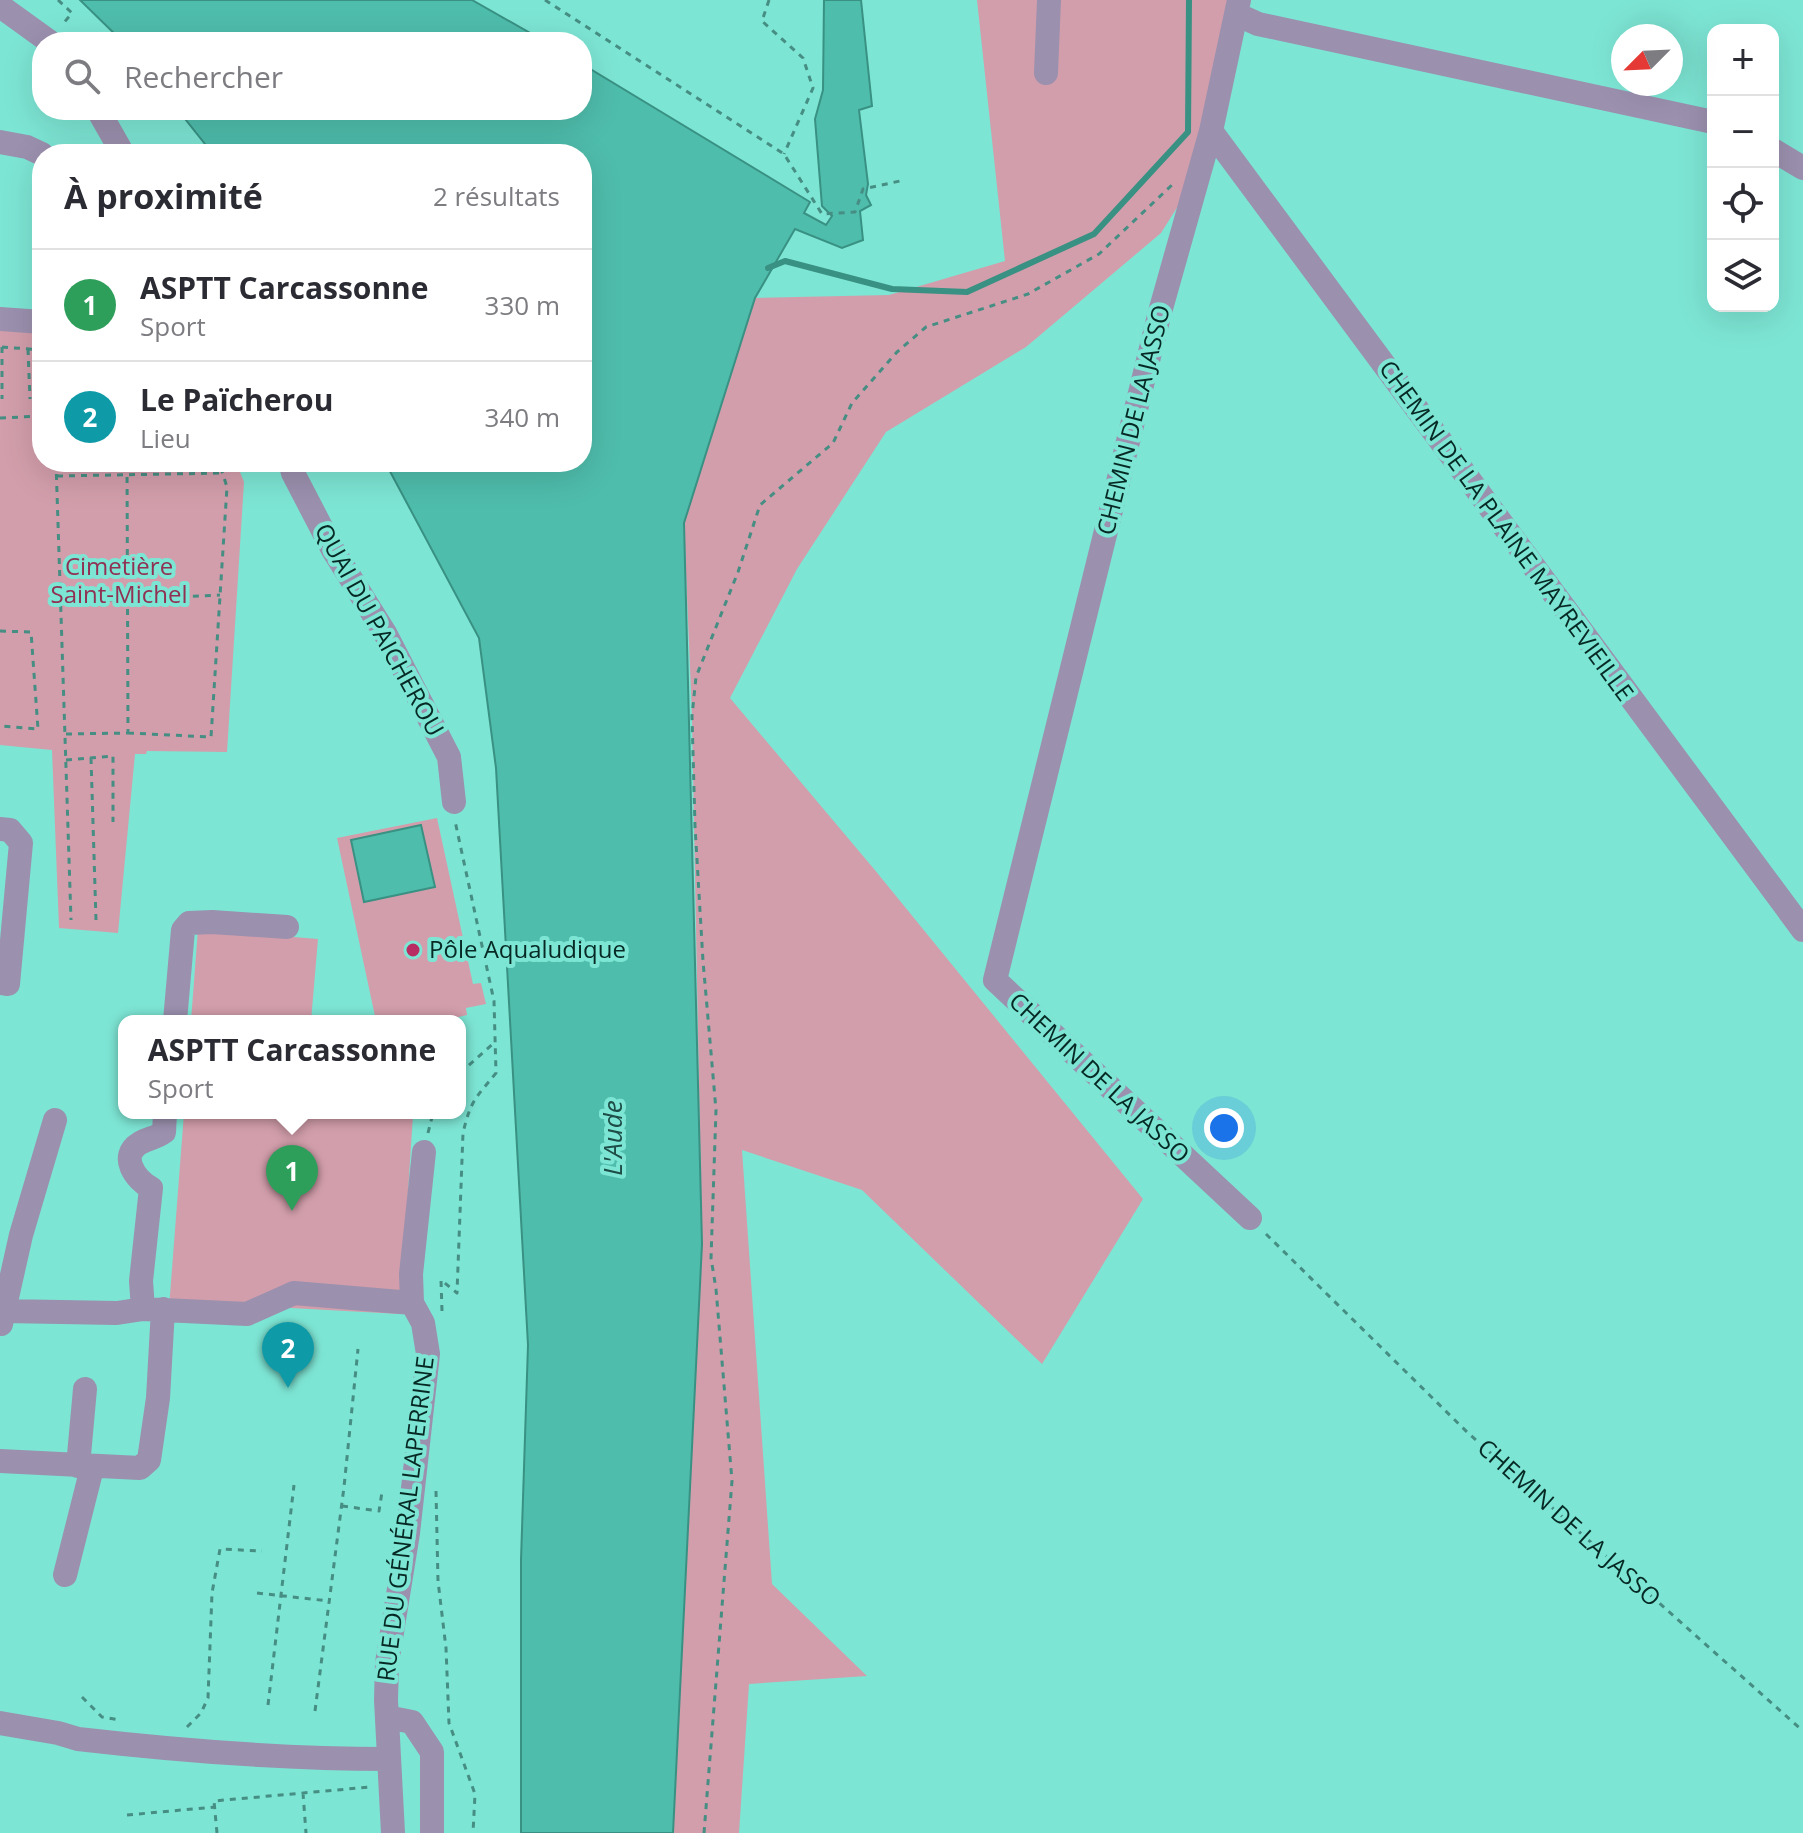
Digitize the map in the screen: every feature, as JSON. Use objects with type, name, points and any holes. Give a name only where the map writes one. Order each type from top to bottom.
[{"type":"street","points":[[1046,73],[1049,0]]},
{"type":"street","points":[[0,6],[50,30]]},
{"type":"street","points":[[1238,7],[1258,24],[1707,121]]},
{"type":"street","name":"CHEMIN DE LA JASSO","points":[[1238,7],[1211,131],[1160,312],[995,980],[1250,1218]]},
{"type":"street","points":[[103,120],[114,144]]},
{"type":"street","name":"CHEMIN DE LA PLAINE MAYREVIEILLE","points":[[1211,131],[1803,930]]},
{"type":"street","points":[[0,142],[32,149]]},
{"type":"street","points":[[1779,154],[1803,168]]},
{"type":"street","points":[[0,319],[32,321]]},
{"type":"street","name":"QUAI DU PAICHEROU","points":[[292,472],[333,550],[385,633],[449,757],[454,802]]},
{"type":"street","points":[[0,829],[10,830],[21,843],[8,984],[0,983]]},
{"type":"street","points":[[176,1015],[183,930],[189,923],[287,927]]},
{"type":"street","points":[[0,1461],[140,1468],[149,1460],[158,1398],[153,1309],[141,1281],[151,1188],[138,1181],[132,1171],[130,1155],[137,1144],[164,1132],[165,1119]]},
{"type":"street","points":[[55,1120],[11,1233],[2,1319],[153,1309],[247,1314],[294,1293],[412,1303]]},
{"type":"street","name":"RUE DU GÉNÉRAL LAPERRINE","points":[[393,1833],[387,1663],[408,1533],[428,1354],[423,1323],[412,1303],[411,1274],[424,1152]]},
{"type":"street","points":[[65,1575],[85,1467],[85,1389]]},
{"type":"street","points":[[387,1717],[412,1722],[432,1752],[432,1833]]},
{"type":"street","points":[[0,1723],[78,1739],[201,1753],[338,1760],[389,1759]]},
{"type":"path","points":[[50,30],[64,26],[72,13],[58,0]]},
{"type":"path","points":[[545,0],[784,154],[822,214],[855,212],[863,189],[900,181]]},
{"type":"path","points":[[769,0],[762,21],[803,58],[813,88],[784,154]]},
{"type":"path","points":[[704,1833],[732,1481],[711,1258],[716,1110],[695,826],[692,716],[696,677],[738,572],[760,505],[833,443],[852,403],[897,352],[926,327],[1028,294],[1099,254],[1182,176]]},
{"type":"path","points":[[2,399],[1,347],[32,349]]},
{"type":"path","points":[[28,349],[30,399]]},
{"type":"path","points":[[0,418],[32,416]]},
{"type":"path","points":[[57,472],[71,920]]},
{"type":"path","points":[[57,476],[224,473],[227,487],[211,737],[66,734]]},
{"type":"path","points":[[127,475],[128,733]]},
{"type":"path","points":[[61,602],[220,595]]},
{"type":"path","points":[[0,631],[31,632],[38,729],[0,726]]},
{"type":"path","points":[[66,760],[113,756],[113,822]]},
{"type":"path","points":[[91,758],[96,920]]},
{"type":"path","points":[[442,1311],[441,1280],[457,1293],[463,1133],[474,1098],[496,1073],[494,1001],[456,829],[454,802]]},
{"type":"path","points":[[466,1068],[495,1042]]},
{"type":"path","name":"CHEMIN DE LA JASSO","points":[[1250,1218],[1467,1432],[1803,1731]]},
{"type":"path","points":[[315,1711],[342,1506],[358,1349]]},
{"type":"path","points":[[436,1482],[438,1581],[446,1648],[449,1723],[475,1794],[473,1833]]},
{"type":"path","points":[[268,1705],[294,1485]]},
{"type":"path","points":[[342,1506],[379,1511],[382,1492]]},
{"type":"path","points":[[178,1728],[189,1726],[201,1713],[208,1698],[212,1593],[220,1549],[262,1551]]},
{"type":"path","points":[[257,1593],[329,1601]]},
{"type":"path","points":[[82,1697],[102,1717],[129,1722]]},
{"type":"path","points":[[217,1833],[214,1801],[377,1787]]},
{"type":"path","points":[[303,1793],[306,1833]]},
{"type":"path","points":[[127,1815],[215,1807]]},
{"type":"green space","points":[[977,0],[1238,0],[1209,157],[1161,233],[1026,347],[886,432],[797,569],[730,698],[1143,1199],[1042,1364],[862,1190],[742,1150],[772,1584],[867,1676],[749,1684],[739,1833],[673,1833],[702,1244],[692,716],[684,523],[755,298],[889,295],[1005,261]]},
{"type":"green space","name":"Cimetière Saint-Michel","points":[[0,326],[32,329],[32,472],[240,472],[244,482],[227,752],[147,751],[146,754],[135,754],[118,933],[59,928],[52,750],[0,745]]},
{"type":"green space","name":"Pôle Aqualudique","points":[[437,818],[473,984],[481,983],[486,1004],[466,1008],[466,1015],[375,1015],[337,838]]},
{"type":"green space","points":[[198,929],[318,939],[312,1015],[191,1015]]},
{"type":"green space","points":[[184,1119],[413,1119],[400,1314],[273,1307],[169,1308]]},
{"type":"water","points":[[80,0],[472,0],[528,32],[113,32]]},
{"type":"water","name":"L'Aude","points":[[824,0],[861,0],[872,106],[859,110],[868,184],[866,195],[871,205],[860,211],[863,240],[842,248],[795,229],[755,298],[684,523],[702,1244],[673,1833],[521,1833],[521,1560],[528,1345],[496,768],[479,638],[390,472],[592,472],[592,144],[205,144],[186,120],[592,120],[592,70],[810,202],[804,213],[826,225],[832,216],[822,206],[815,119],[823,90]]},
{"type":"water","points":[[421,825],[435,887],[364,902],[351,840]]},
{"type":"waterway","points":[[768,268],[785,261],[892,289],[967,292],[1094,234],[1188,132],[1189,0]]},
{"type":"place","name":"Pôle Aqualudique","points":[[413,950]]},
{"type":"place","name":"ASPTT Carcassonne","points":[[292,1211]]},
{"type":"place","name":"Le Païcherou","points":[[288,1388]]}]
